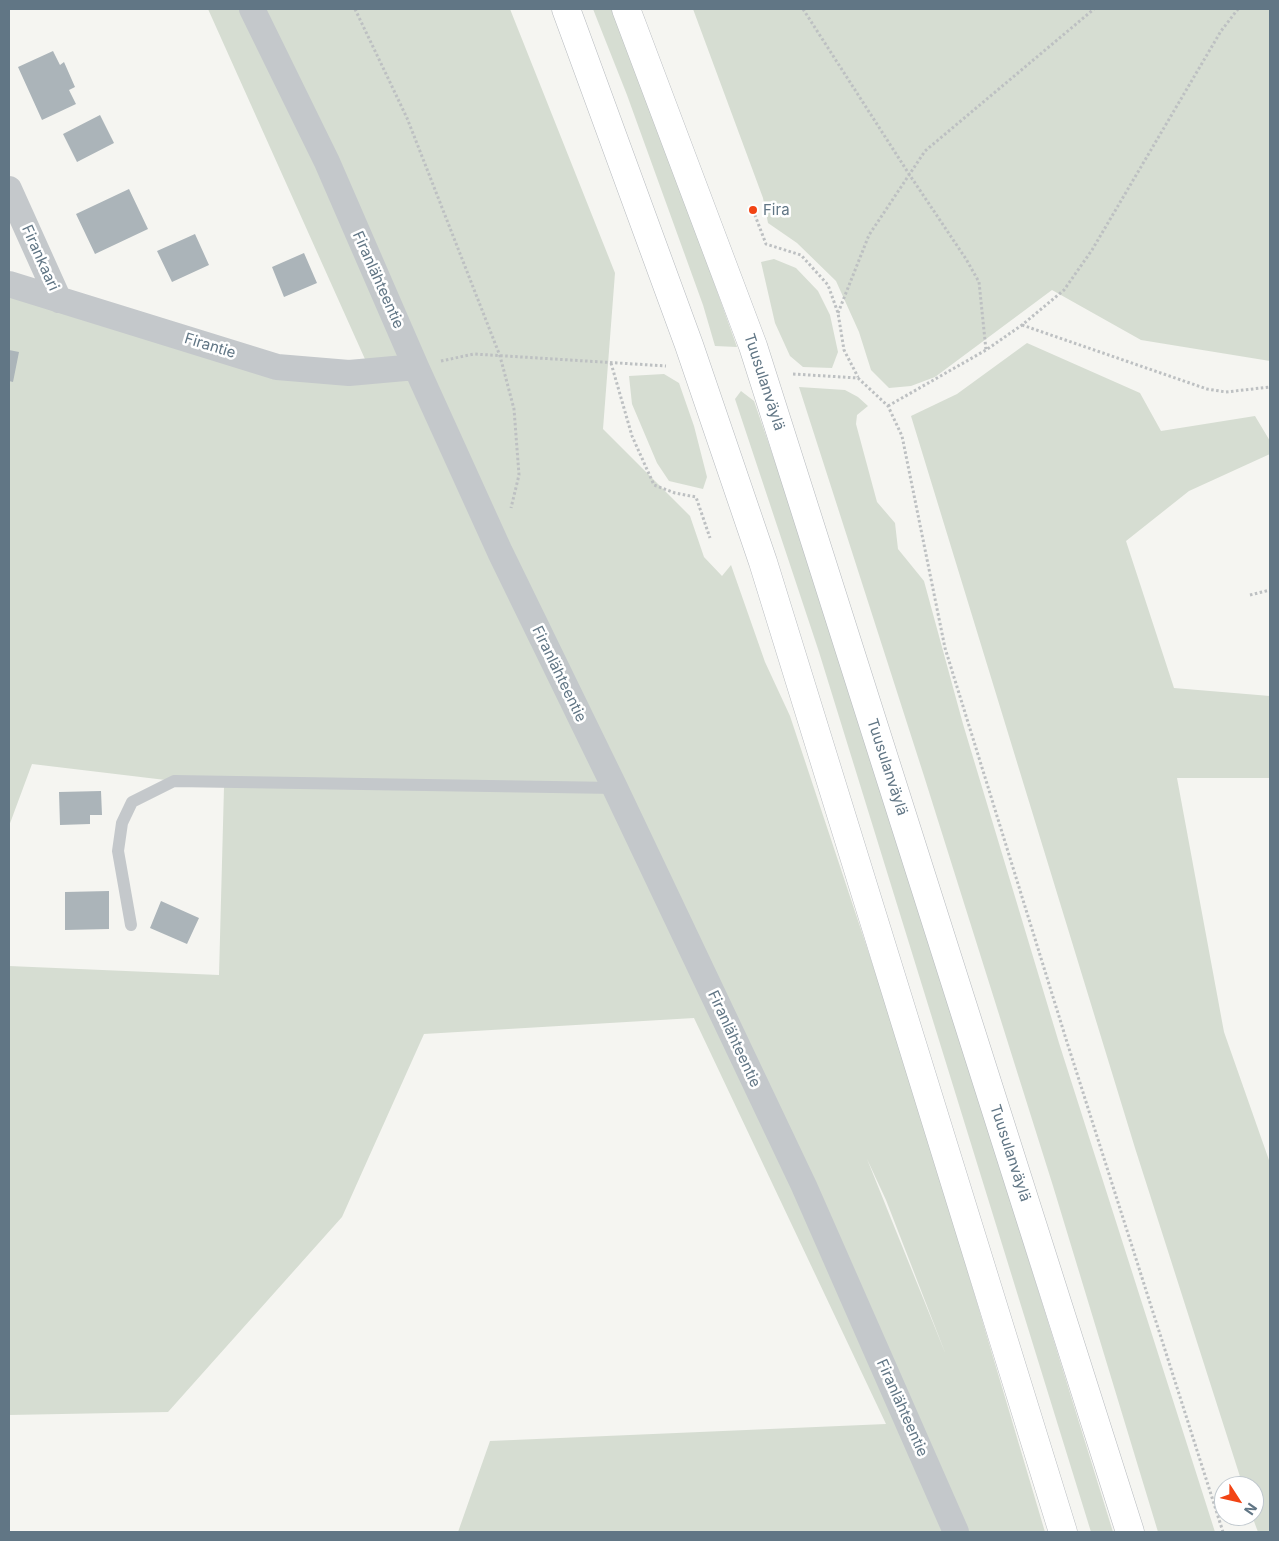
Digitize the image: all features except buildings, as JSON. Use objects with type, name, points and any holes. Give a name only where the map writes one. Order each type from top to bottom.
[{"type":"main road","points":[[566,9],[689,345],[763,562],[1063,1532]]},
{"type":"main road","name":"Tuusulanväylä","points":[[626,9],[753,346],[1130,1532]]},
{"type":"street","name":"Firanlähteentie","points":[[252,9],[327,162],[416,367],[500,552],[615,788],[804,1186],[956,1532]]},
{"type":"street","name":"Firankaari","points":[[9,189],[59,300]]},
{"type":"street","name":"Firantie","points":[[9,284],[277,367],[349,373],[416,367]]},
{"type":"lane","points":[[131,925],[118,851],[122,823],[132,802],[174,781],[615,788]]},
{"type":"path","points":[[354,9],[407,118],[500,356],[514,409],[519,476],[500,552]]},
{"type":"path","points":[[803,9],[966,259],[979,282],[986,350]]},
{"type":"path","points":[[838,313],[869,235],[925,151],[1094,9]]},
{"type":"path","points":[[888,406],[986,350],[1022,325],[1064,290],[1092,250],[1221,31],[1238,9]]},
{"type":"path","points":[[753,210],[766,244],[801,255],[828,285],[838,313],[844,350],[858,378],[888,406],[902,436],[945,648],[1063,1030],[1223,1532]]},
{"type":"path","points":[[1022,325],[1207,389],[1226,392],[1270,387]]},
{"type":"path","points":[[416,367],[474,354],[670,367]]},
{"type":"path","points":[[611,363],[632,436],[654,485],[675,493],[696,497],[710,538]]},
{"type":"path","points":[[794,374],[858,378]]},
{"type":"path","points":[[1250,595],[1270,590]]},
{"type":"shaded area","points":[[208,9],[510,9],[615,273],[603,429],[690,516],[704,557],[722,576],[731,565],[765,662],[790,716],[910,1077],[1045,1532],[458,1532],[490,1441],[886,1424],[694,1018],[424,1034],[342,1217],[168,1412],[9,1415],[9,966],[219,975],[224,787],[32,764],[9,826],[9,288],[273,371],[373,377]],"holes":[[[867,1159],[886,1200],[946,1355]]]},
{"type":"shaded area","points":[[593,9],[612,9],[662,137],[737,347],[715,346],[703,305],[627,95]]},
{"type":"shaded area","points":[[693,9],[1270,9],[1270,361],[1141,340],[1052,290],[935,377],[911,386],[889,388],[871,370],[859,332],[836,281],[797,243],[768,223],[763,198]]},
{"type":"shaded area","points":[[774,259],[796,268],[818,291],[830,315],[838,352],[832,368],[803,367],[790,356],[775,323],[761,262]]},
{"type":"shaded area","points":[[1027,343],[1140,393],[1161,431],[1255,416],[1270,441],[1270,454],[1189,491],[1126,541],[1174,688],[1270,696],[1270,778],[1177,778],[1224,1032],[1270,1163],[1270,1532],[1258,1532],[1256,1526],[1264,1526],[1264,1476],[1240,1476],[1135,1148],[911,416],[957,394]]},
{"type":"shaded area","points":[[664,374],[679,383],[694,426],[707,477],[703,489],[669,481],[657,463],[632,404],[629,376]]},
{"type":"shaded area","points":[[799,387],[845,390],[858,397],[868,406],[857,415],[856,424],[877,502],[895,523],[898,549],[924,581],[963,724],[1059,1043],[1215,1532],[1158,1532],[1053,1186]]},
{"type":"shaded area","points":[[741,391],[754,401],[839,647],[1113,1532],[1091,1532],[819,652],[735,399]]},
{"type":"place","name":"Fira","points":[[753,210]]}]
